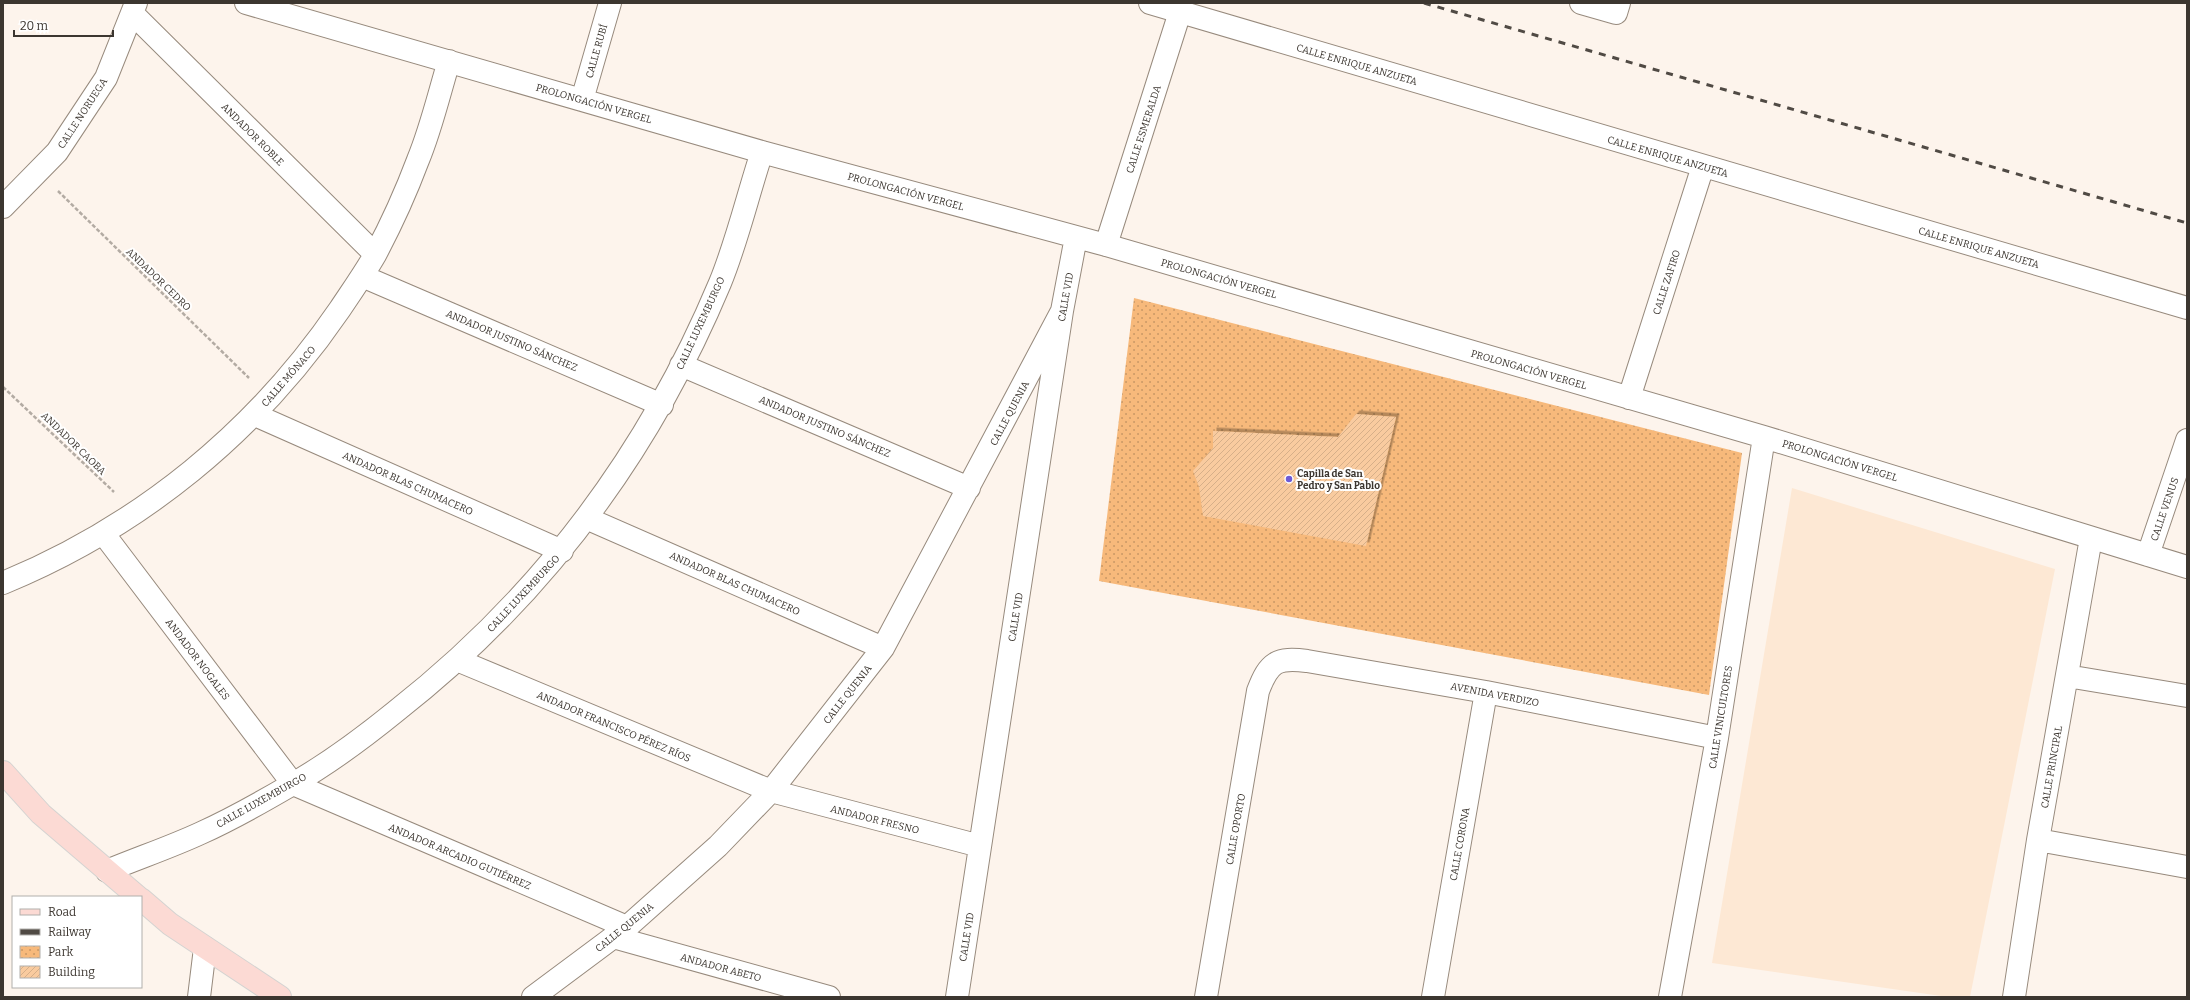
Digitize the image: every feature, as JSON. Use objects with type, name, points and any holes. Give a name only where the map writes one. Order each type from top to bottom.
[{"type":"main road","points":[[3,772],[41,814],[137,896]]},
{"type":"main road","points":[[142,900],[170,924],[280,997]]},
{"type":"street","name":"PROLONGACIÓN VERGEL","points":[[246,3],[762,152],[1106,245],[1764,437],[2187,567]]},
{"type":"street","name":"CALLE RUBÍ","points":[[582,100],[610,3]]},
{"type":"street","name":"CALLE ENRIQUE ANZUETA","points":[[1150,3],[2187,308]]},
{"type":"street","points":[[1581,3],[1617,8]]},
{"type":"street","name":"CALLE NORUEGA","points":[[3,207],[57,152],[106,78],[134,8]]},
{"type":"street","name":"ANDADOR ROBLE","points":[[134,8],[375,254]]},
{"type":"street","name":"CALLE ESMERALDA","points":[[1106,245],[1180,12]]},
{"type":"street","name":"CALLE MÓNACO","points":[[3,583],[59,557],[103,533],[183,479],[254,415],[312,349],[362,276],[375,254],[418,160],[449,61]]},
{"type":"street","name":"CALLE LUXEMBURGO","points":[[107,871],[202,832],[293,784],[368,734],[438,679],[503,618],[562,551],[615,480],[662,404],[720,281],[762,152]]},
{"type":"street","name":"CALLE ZAFIRO","points":[[1629,398],[1703,166]]},
{"type":"street","name":"CALLE VID","points":[[957,997],[1062,312],[1076,237]]},
{"type":"street","name":"ANDADOR JUSTINO SÁNCHEZ","points":[[362,276],[662,404]]},
{"type":"street","name":"CALLE QUENIA","points":[[533,997],[620,932],[718,846],[771,792],[883,648],[1062,312]]},
{"type":"street","name":"ANDADOR JUSTINO SÁNCHEZ","points":[[681,365],[969,488]]},
{"type":"street","name":"ANDADOR BLAS CHUMACERO","points":[[254,415],[562,551]]},
{"type":"street","name":"CALLE VINICULTORES","points":[[1670,997],[1717,738],[1764,437]]},
{"type":"street","name":"CALLE VENUS","points":[[2148,556],[2187,440]]},
{"type":"street","name":"ANDADOR BLAS CHUMACERO","points":[[586,518],[883,648]]},
{"type":"street","name":"ANDADOR NOGALES","points":[[103,533],[293,784]]},
{"type":"street","name":"CALLE PRINCIPAL","points":[[2014,997],[2038,840],[2091,538]]},
{"type":"street","name":"AVENIDA VERDIZO","points":[[1272,664],[1288,659],[1307,661],[1486,692],[1717,738]]},
{"type":"street","name":"ANDADOR FRANCISCO PÉREZ RÍOS","points":[[457,660],[771,792]]},
{"type":"street","name":"CALLE OPORTO","points":[[1206,997],[1258,690],[1265,674],[1272,664]]},
{"type":"street","points":[[2067,676],[2187,696]]},
{"type":"street","name":"CALLE CORONA","points":[[1433,997],[1486,692]]},
{"type":"street","name":"ANDADOR ARCADIO GUTIÉRREZ","points":[[293,784],[423,841],[620,932]]},
{"type":"street","name":"ANDADOR FRESNO","points":[[771,792],[980,846]]},
{"type":"street","points":[[2038,840],[2187,867]]},
{"type":"street","name":"ANDADOR ABETO","points":[[620,932],[829,997]]},
{"type":"street","points":[[199,997],[205,948]]},
{"type":"path","name":"ANDADOR CEDRO","points":[[38,172],[269,398]]},
{"type":"path","name":"ANDADOR CAOBA","points":[[3,386],[135,512]]},
{"type":"shaded area","points":[[1792,488],[2055,569],[1970,997],[1948,997],[1712,963]]},
{"type":"green space","points":[[1134,298],[1742,453],[1709,695],[1099,581]]},
{"type":"building","name":"Capilla de San Pedro y San Pablo","points":[[1356,414],[1396,417],[1366,546],[1203,516],[1199,487],[1193,471],[1213,448],[1213,431],[1338,437]]},
{"type":"railway","points":[[1424,3],[2187,223]]},
{"type":"place","name":"Capilla de San Pedro y San Pablo","points":[[1289,479]]}]
